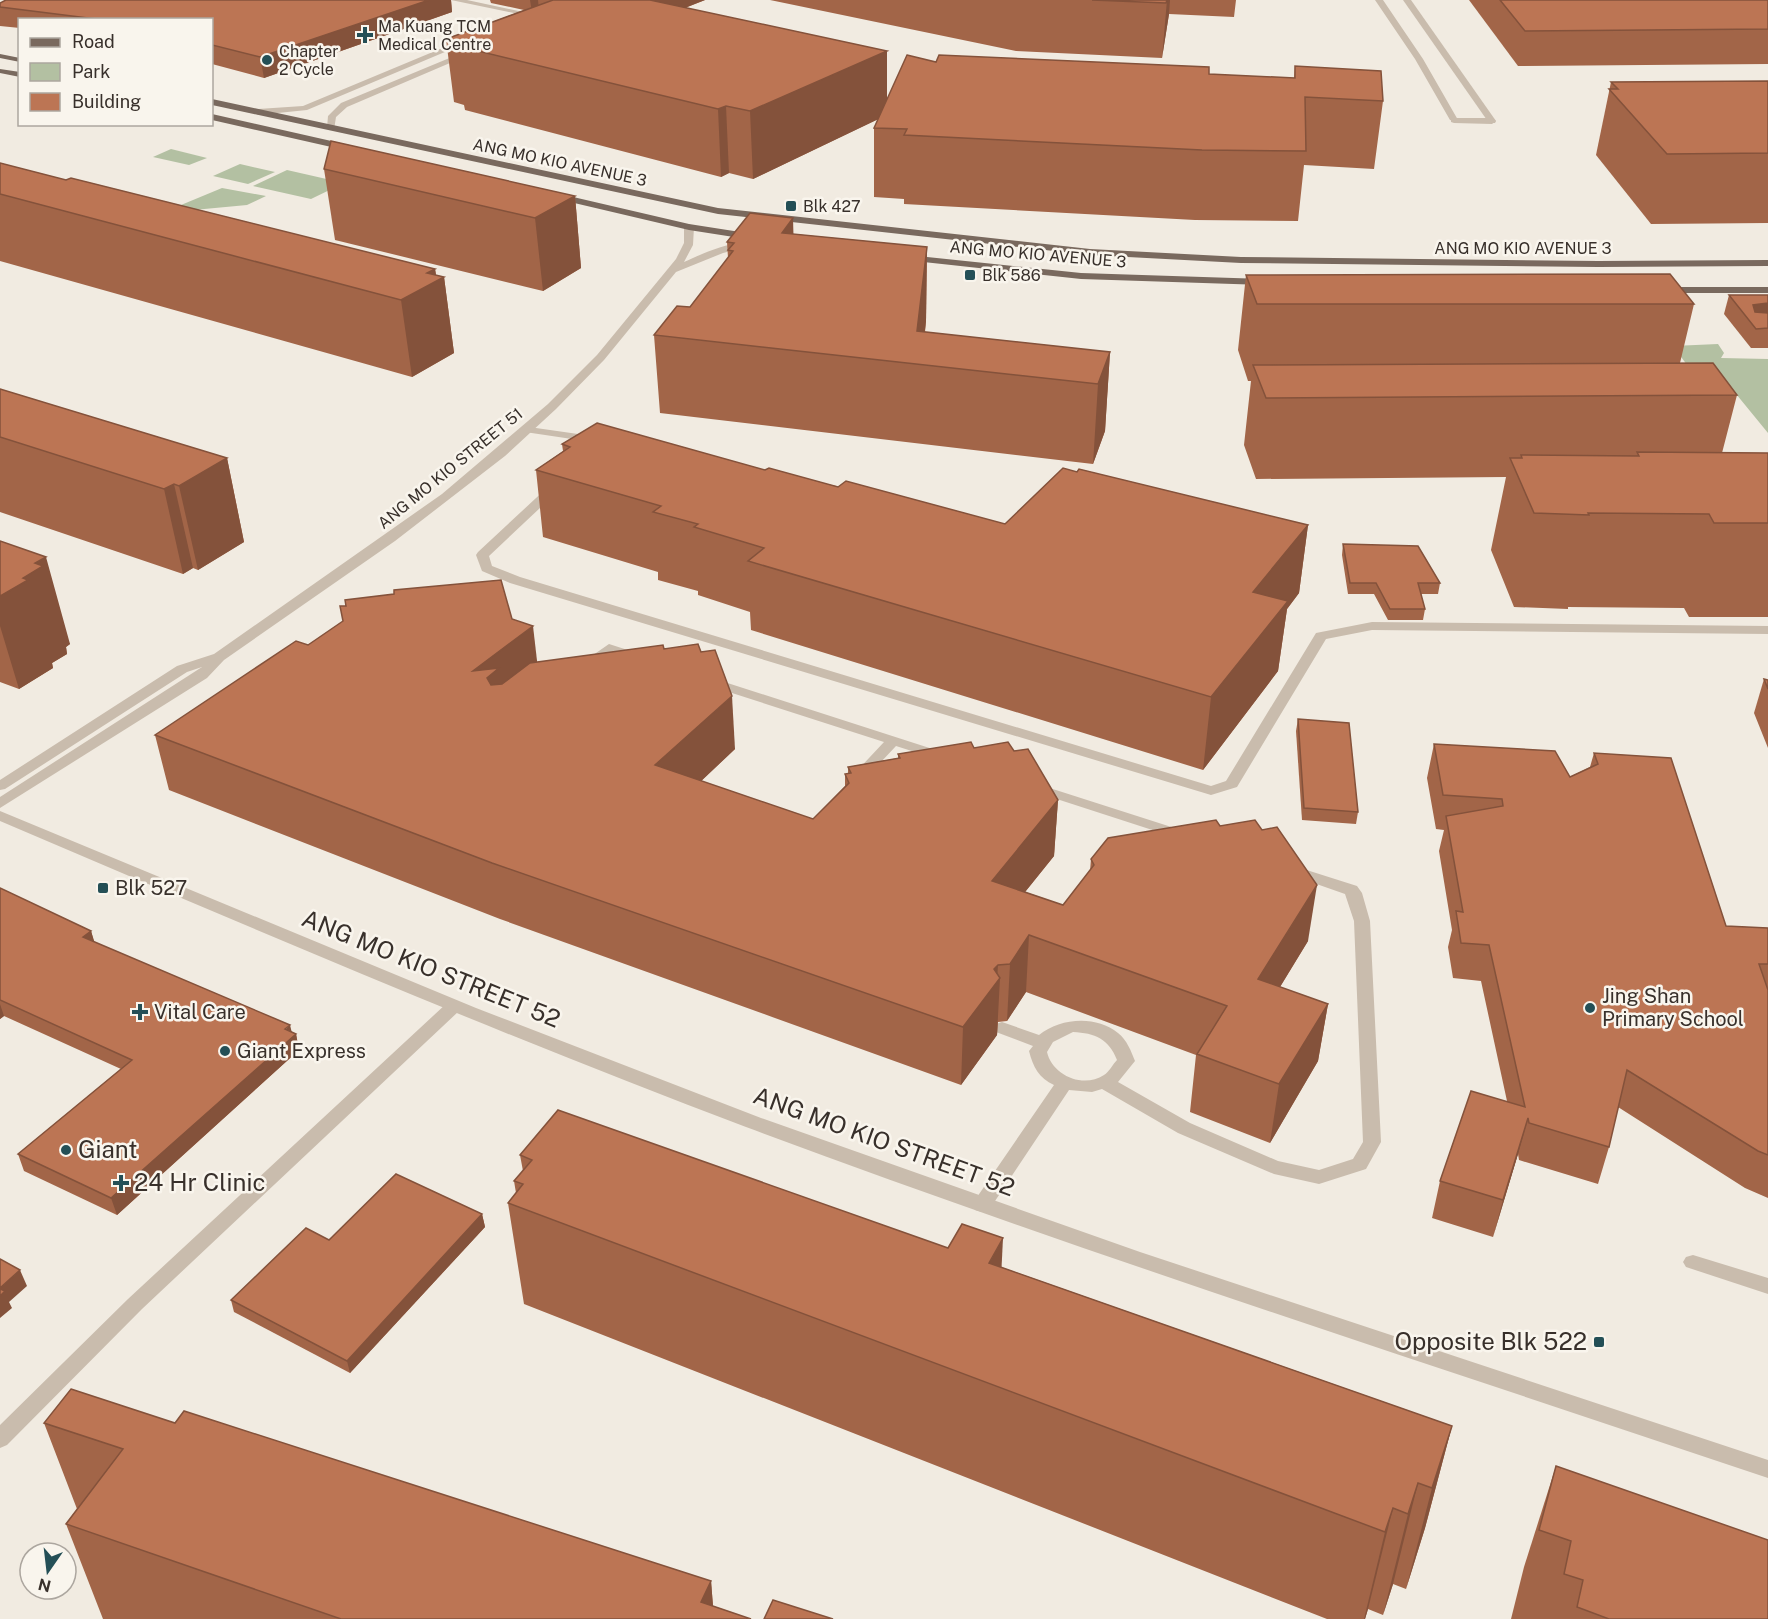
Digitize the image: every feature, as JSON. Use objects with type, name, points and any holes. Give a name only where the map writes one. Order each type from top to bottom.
[{"type":"main road","points":[[0,56],[18,60]]},
{"type":"main road","points":[[0,71],[18,75]]},
{"type":"main road","name":"ANG MO KIO AVENUE 3","points":[[213,102],[718,211],[1090,252],[1241,261],[1598,264],[1768,262]]},
{"type":"main road","points":[[213,117],[364,152]]},
{"type":"main road","name":"ANG MO KIO AVENUE 3","points":[[543,193],[689,227],[767,241]]},
{"type":"main road","name":"ANG MO KIO AVENUE 3","points":[[895,256],[1081,276],[1270,282]]},
{"type":"main road","points":[[1647,290],[1768,290]]},
{"type":"street","points":[[455,0],[543,17]]},
{"type":"street","points":[[1379,0],[1419,59],[1454,120],[1492,121],[1407,0]]},
{"type":"street","points":[[516,24],[543,17]]},
{"type":"street","points":[[534,28],[543,17]]},
{"type":"street","points":[[258,112],[304,108],[475,38]]},
{"type":"street","points":[[331,128],[332,116],[344,105],[477,50]]},
{"type":"street","name":"ANG MO KIO STREET 51","points":[[0,804],[202,675],[219,657],[389,541],[529,430],[612,343],[670,271],[688,245],[689,227]]},
{"type":"street","name":"ANG MO KIO STREET 51","points":[[670,271],[721,250],[767,241]]},
{"type":"street","points":[[529,430],[605,441],[587,457]]},
{"type":"street","points":[[561,482],[482,555],[487,568],[515,580],[713,642],[1211,791],[1232,784],[1321,636],[1372,626],[1768,630]]},
{"type":"street","points":[[574,676],[609,648],[655,663]]},
{"type":"street","name":"ANG MO KIO STREET 51","points":[[0,786],[182,669],[219,657]]},
{"type":"street","points":[[700,678],[949,759]]},
{"type":"street","points":[[853,783],[893,741]]},
{"type":"street","points":[[1016,781],[1195,839]]},
{"type":"street","name":"ANG MO KIO STREET 52","points":[[0,816],[453,1007],[753,1123],[982,1205],[1768,1469]]},
{"type":"street","points":[[1135,842],[1150,825]]},
{"type":"street","points":[[1105,1083],[1184,1128],[1274,1167],[1319,1177],[1360,1164],[1372,1142],[1362,921],[1351,890],[1284,868]]},
{"type":"street","points":[[0,1439],[135,1304],[453,1007]]},
{"type":"street","points":[[1071,1026],[1091,1027],[1109,1034],[1122,1046],[1126,1060],[1119,1073],[1105,1083],[1085,1087],[1064,1084],[1049,1076],[1040,1065],[1036,1053],[1040,1042],[1053,1031],[1071,1026]]},
{"type":"street","points":[[1002,1028],[1040,1042]]},
{"type":"street","points":[[982,1205],[1064,1084]]},
{"type":"street","points":[[1693,1262],[1768,1286]]},
{"type":"green space","points":[[171,149],[207,158],[189,165],[153,157]]},
{"type":"green space","points":[[240,164],[275,172],[248,184],[213,176]]},
{"type":"green space","points":[[287,170],[344,183],[311,199],[253,186]]},
{"type":"green space","points":[[222,188],[266,196],[247,205],[183,211],[181,205]]},
{"type":"green space","points":[[1718,344],[1724,353],[1721,358],[1768,359],[1768,433],[1714,367],[1693,373],[1673,346]]},
{"type":"building","points":[[6,0],[429,0],[260,57],[213,45],[213,18],[88,18],[0,7],[0,3]]},
{"type":"building","points":[[553,0],[650,0],[887,51],[750,111],[726,106],[718,109],[457,46],[466,43],[446,39]]},
{"type":"building","points":[[1092,0],[1167,0],[1166,3]]},
{"type":"building","points":[[1500,0],[1768,0],[1768,29],[1525,31]]},
{"type":"building","points":[[907,55],[936,62],[939,55],[1209,67],[1209,74],[1295,78],[1295,66],[1381,71],[1383,101],[1305,97],[1306,151],[1202,150],[904,135],[907,129],[874,128]]},
{"type":"building","points":[[1768,81],[1768,153],[1667,154],[1609,89],[1618,89],[1611,82]]},
{"type":"building","points":[[331,141],[575,196],[535,218],[324,169]]},
{"type":"building","points":[[0,163],[66,180],[71,178],[435,269],[427,273],[444,277],[401,300],[0,194]]},
{"type":"building","points":[[750,213],[793,218],[782,233],[927,247],[917,331],[1110,352],[1098,384],[654,335],[677,306],[690,307],[733,251],[728,250],[734,243],[727,242]]},
{"type":"building","points":[[1670,274],[1694,304],[1257,304],[1246,275]]},
{"type":"building","points":[[1729,295],[1768,295],[1768,303],[1753,305],[1755,312],[1768,313],[1768,328],[1756,329]]},
{"type":"building","points":[[1713,363],[1737,395],[1266,398],[1253,365]]},
{"type":"building","points":[[0,389],[227,458],[179,486],[174,484],[164,489],[0,437]]},
{"type":"building","points":[[597,423],[765,470],[769,468],[838,487],[846,481],[1005,524],[1063,468],[1077,472],[1079,469],[1308,525],[1253,592],[1288,601],[1211,697],[748,561],[764,548],[694,527],[698,524],[653,512],[661,506],[536,470],[570,447],[562,444]]},
{"type":"building","points":[[1637,452],[1768,453],[1768,523],[1714,523],[1709,514],[1534,513],[1510,458],[1522,458],[1521,455],[1639,456]]},
{"type":"building","points":[[0,541],[46,557],[35,563],[43,566],[23,578],[28,580],[0,596]]},
{"type":"building","points":[[1343,544],[1418,546],[1440,583],[1418,583],[1425,609],[1390,609],[1376,583],[1350,583]]},
{"type":"building","points":[[501,580],[512,619],[533,626],[473,671],[499,668],[487,678],[491,685],[502,684],[530,663],[663,645],[664,649],[698,644],[701,652],[715,650],[732,696],[655,765],[813,819],[849,783],[845,774],[851,773],[848,767],[900,758],[898,754],[971,742],[974,748],[1008,742],[1014,751],[1028,749],[1058,800],[992,881],[1063,905],[1094,865],[1091,859],[1108,838],[1216,820],[1220,826],[1255,820],[1262,830],[1277,827],[1317,885],[1258,979],[1328,1004],[1279,1084],[1197,1054],[1227,1006],[1029,935],[1010,964],[998,965],[994,969],[1000,978],[963,1027],[492,863],[155,735],[296,641],[308,645],[343,621],[340,606],[346,606],[345,600],[394,594],[394,590]]},
{"type":"building","points":[[1298,719],[1349,723],[1358,812],[1304,808]]},
{"type":"building","points":[[1434,744],[1555,751],[1570,777],[1598,764],[1594,753],[1671,758],[1726,926],[1768,928],[1768,964],[1759,964],[1768,990],[1768,1155],[1627,1070],[1609,1147],[1529,1123],[1528,1118],[1503,1200],[1440,1181],[1471,1091],[1525,1107],[1489,945],[1461,943],[1456,911],[1463,912],[1446,816],[1503,806],[1502,799],[1443,795]]},
{"type":"building","points":[[0,888],[91,931],[83,937],[290,1025],[285,1029],[296,1034],[111,1198],[18,1154],[132,1060],[0,1000]]},
{"type":"building","points":[[558,1110],[948,1248],[962,1224],[1003,1238],[989,1263],[1452,1426],[1432,1488],[1418,1483],[1408,1514],[1393,1508],[1385,1532],[508,1203],[523,1184],[514,1181],[532,1160],[520,1155]]},
{"type":"building","points":[[396,1174],[482,1214],[347,1361],[231,1300],[306,1228],[329,1240]]},
{"type":"building","points":[[0,1259],[20,1270],[0,1288]]},
{"type":"building","points":[[71,1389],[175,1423],[184,1411],[711,1581],[701,1602],[751,1619],[341,1619],[66,1524],[123,1449],[44,1423]]},
{"type":"building","points":[[1556,1466],[1768,1540],[1768,1619],[1609,1619],[1577,1607],[1583,1580],[1564,1574],[1571,1541],[1539,1530]]},
{"type":"building","points":[[773,1600],[833,1619],[764,1619]]},
{"type":"place","name":"Ma Kuang TCM Medical Centre","points":[[365,35]]},
{"type":"place","name":"Chapter 2 Cycle","points":[[267,60]]},
{"type":"place","name":"Blk 427","points":[[791,206]]},
{"type":"place","name":"Blk 586","points":[[970,275]]},
{"type":"place","name":"Blk 527","points":[[103,888]]},
{"type":"place","name":"Jing Shan Primary School","points":[[1590,1008]]},
{"type":"place","name":"Vital Care","points":[[140,1012]]},
{"type":"place","name":"Giant Express","points":[[225,1051]]},
{"type":"place","name":"Giant","points":[[66,1150]]},
{"type":"place","name":"24 Hr Clinic","points":[[121,1183]]},
{"type":"place","name":"Opposite Blk 522","points":[[1599,1342]]}]
